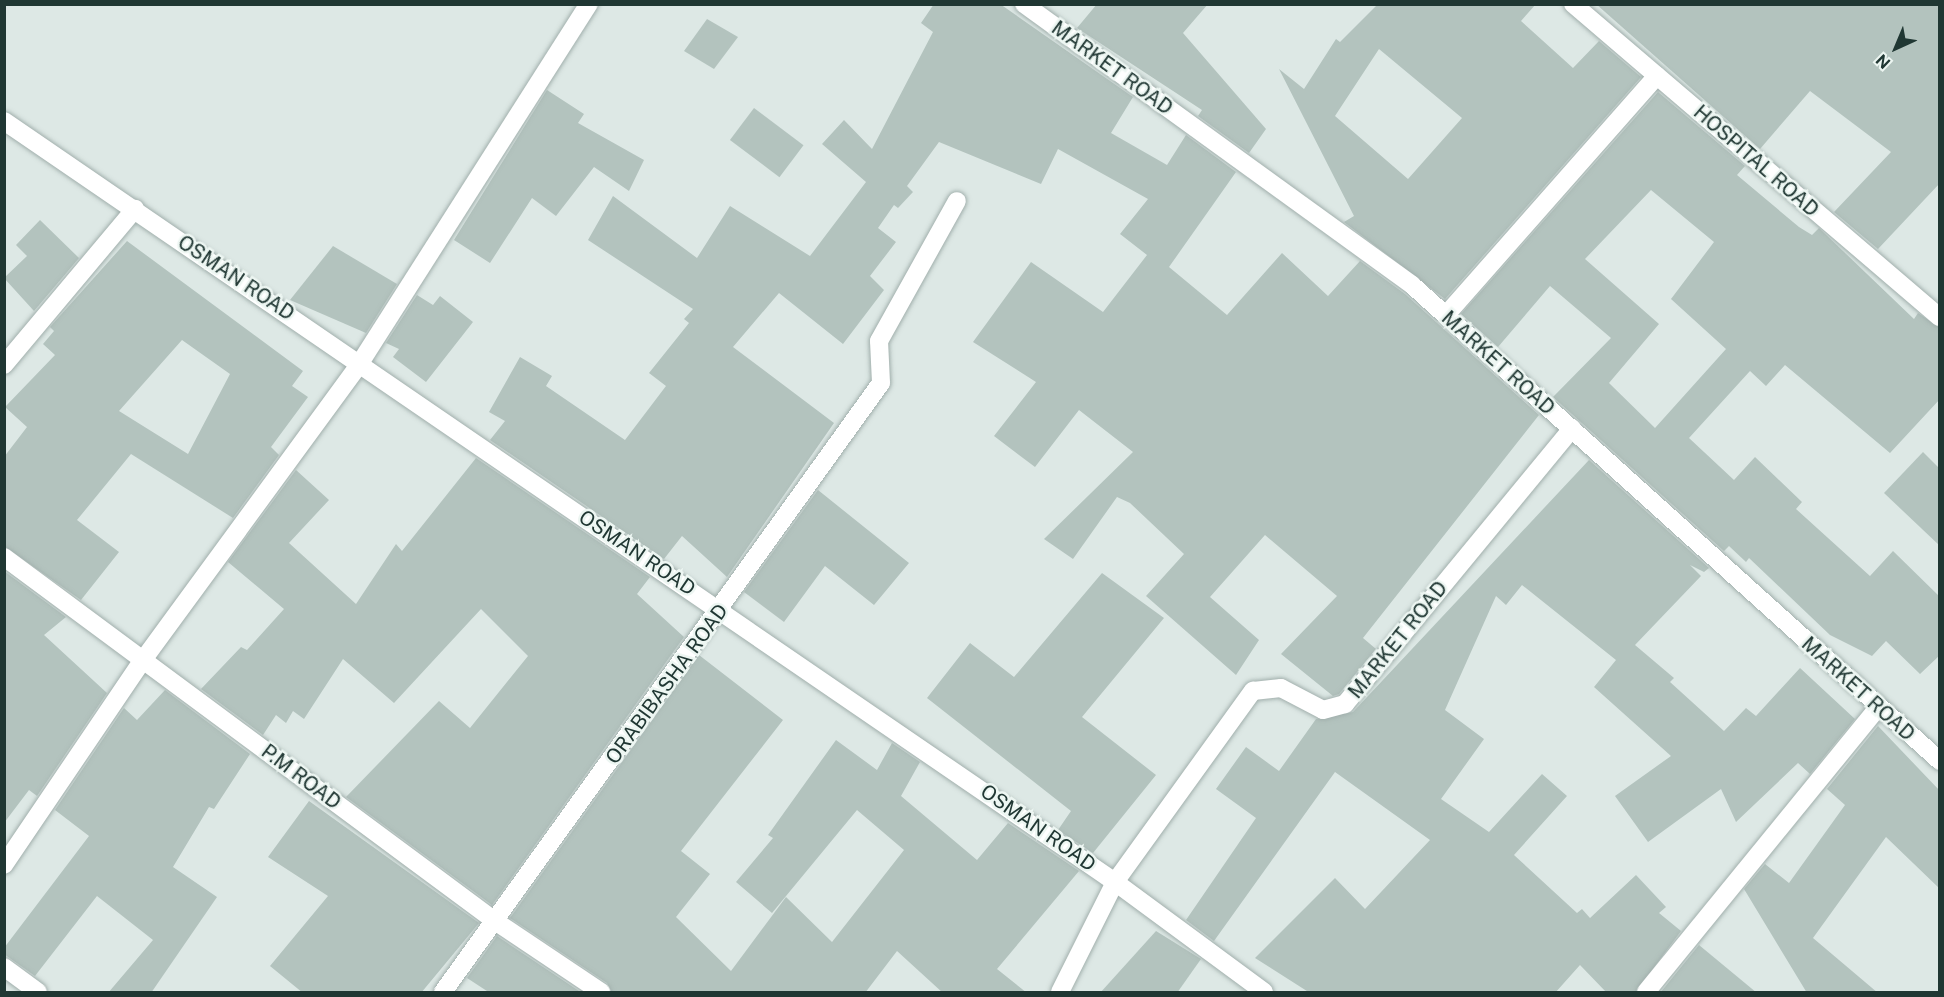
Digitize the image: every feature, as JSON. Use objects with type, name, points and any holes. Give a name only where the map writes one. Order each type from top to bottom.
[{"type":"street","points":[[4,865],[143,660],[360,363],[589,4]]},
{"type":"street","name":"MARKET ROAD","points":[[1024,4],[1412,285],[1878,708],[1940,761]]},
{"type":"street","name":"HOSPITAL ROAD","points":[[1577,6],[1940,317]]},
{"type":"street","points":[[1446,315],[1657,76]]},
{"type":"street","name":"OSMAN ROAD","points":[[4,121],[1115,882],[1264,993]]},
{"type":"street","name":"ORABIBASHA ROAD","points":[[443,993],[721,610],[881,383],[879,341],[957,201]]},
{"type":"street","points":[[4,365],[135,209]]},
{"type":"street","name":"MARKET ROAD","points":[[1115,882],[1253,690],[1281,688],[1323,710],[1346,704],[1572,429]]},
{"type":"street","name":"P.M ROAD","points":[[4,556],[495,921],[601,993]]},
{"type":"street","points":[[1646,993],[1878,708]]},
{"type":"street","points":[[1060,993],[1115,882]]},
{"type":"street","points":[[4,967],[38,993]]},
{"type":"building","points":[[934,4],[1000,4],[1133,97],[1111,133],[1167,165],[1186,135],[1236,172],[1169,267],[1227,315],[1282,253],[1328,296],[1360,261],[1405,294],[1539,415],[1363,638],[1376,649],[1339,694],[1333,696],[1281,654],[1337,596],[1265,535],[1210,597],[1259,640],[1236,675],[1146,596],[1184,554],[1130,503],[1117,497],[1073,559],[1044,539],[1133,452],[1079,410],[1035,467],[994,436],[1036,382],[973,342],[1031,262],[1103,312],[1147,255],[1120,234],[1148,199],[1058,149],[1041,184],[939,142],[907,186],[913,192],[898,208],[894,205],[878,228],[896,242],[870,276],[884,290],[843,344],[779,293],[733,347],[834,423],[727,577],[682,536],[664,559],[490,440],[505,421],[489,412],[520,357],[552,376],[546,386],[625,440],[666,386],[649,373],[689,323],[684,319],[693,309],[588,240],[613,196],[697,258],[730,206],[810,256],[866,182],[822,144],[844,120],[872,149],[933,32],[921,23]]},
{"type":"building","points":[[1097,4],[1208,4],[1183,33],[1266,129],[1249,153],[1198,116],[1202,110],[1077,28]]},
{"type":"building","points":[[1378,4],[1536,4],[1521,21],[1573,68],[1599,41],[1641,77],[1445,299],[1344,222],[1354,216],[1279,69],[1304,89],[1336,39],[1340,42]],"holes":[[[1379,49],[1462,118],[1408,179],[1335,116]]]},
{"type":"building","points":[[1596,4],[1940,4],[1940,183],[1878,249],[1834,212],[1891,152],[1810,91],[1760,149]]},
{"type":"building","points":[[707,19],[738,37],[714,69],[684,51]]},
{"type":"building","points":[[547,90],[584,114],[578,123],[644,160],[629,191],[594,167],[556,216],[532,198],[490,263],[454,240]]},
{"type":"building","points":[[1658,92],[1745,166],[1737,175],[1799,227],[1812,235],[1819,228],[1914,319],[1918,313],[1940,328],[1940,399],[1890,453],[1785,365],[1766,386],[1750,371],[1689,438],[1734,480],[1755,457],[1802,502],[1796,509],[1870,576],[1893,551],[1940,597],[1940,655],[1920,674],[1886,641],[1872,656],[1830,635],[1749,558],[1746,562],[1729,546],[1724,551],[1553,397],[1611,338],[1550,286],[1498,347],[1461,314]],"holes":[[[1651,190],[1714,242],[1671,299],[1726,349],[1655,428],[1609,383],[1659,324],[1585,259]]]},
{"type":"building","points":[[754,108],[804,145],[779,177],[730,140]]},
{"type":"building","points":[[40,220],[79,258],[34,311],[4,278],[27,256],[16,245]]},
{"type":"building","points":[[127,241],[303,371],[292,386],[308,397],[271,447],[279,455],[233,518],[131,454],[77,520],[119,552],[81,600],[4,546],[4,457],[27,427],[5,407],[55,355],[43,344],[54,331],[50,327]],"holes":[[[182,340],[230,374],[188,454],[119,411]]]},
{"type":"building","points":[[333,246],[397,284],[366,333],[290,300]]},
{"type":"building","points":[[417,295],[433,305],[440,296],[473,322],[426,382],[393,357],[399,349],[386,343]]},
{"type":"building","points":[[1923,452],[1940,469],[1940,546],[1884,493]]},
{"type":"building","points":[[476,458],[650,577],[637,594],[684,637],[492,905],[346,797],[439,701],[470,728],[528,656],[481,609],[394,703],[343,659],[304,719],[293,711],[286,723],[276,715],[263,735],[201,689],[241,647],[247,650],[284,609],[228,562],[296,470],[329,500],[289,543],[356,604],[396,544],[402,551]]},
{"type":"building","points":[[1589,460],[1709,568],[1704,572],[1690,565],[1701,576],[1635,645],[1674,678],[1670,682],[1724,731],[1746,708],[1756,716],[1800,668],[1855,719],[1810,774],[1798,763],[1736,822],[1721,789],[1648,842],[1615,796],[1671,756],[1594,687],[1616,660],[1522,585],[1506,605],[1496,596],[1445,710],[1484,739],[1441,799],[1489,832],[1542,774],[1567,796],[1514,855],[1577,913],[1582,909],[1590,918],[1636,875],[1666,907],[1659,913],[1681,931],[1635,993],[1607,993],[1580,965],[1555,993],[1310,993],[1255,958],[1335,878],[1365,909],[1430,840],[1335,772],[1214,941],[1186,920],[1256,818],[1216,789],[1246,747],[1279,771],[1316,719],[1353,712]]},
{"type":"building","points":[[818,490],[909,563],[874,605],[825,566],[784,622],[744,592]]},
{"type":"building","points":[[4,571],[66,617],[44,635],[107,693],[37,796],[29,790],[4,823]]},
{"type":"building","points":[[1102,573],[1164,618],[1082,717],[1156,775],[1093,853],[1058,830],[1071,811],[927,698],[970,643],[1014,677]]},
{"type":"building","points":[[699,655],[783,720],[681,851],[710,874],[676,917],[731,971],[786,897],[832,942],[904,850],[857,810],[772,913],[736,882],[773,838],[768,835],[836,740],[877,770],[892,743],[920,762],[901,796],[977,860],[1008,823],[1079,871],[997,969],[1027,993],[943,993],[897,951],[865,993],[612,993],[607,983],[510,918]]},
{"type":"building","points":[[165,690],[250,754],[214,809],[209,807],[173,867],[217,897],[151,993],[108,993],[153,940],[97,896],[35,976],[4,954],[4,948],[89,836],[55,810],[124,708],[137,720]]},
{"type":"building","points":[[1878,726],[1940,791],[1940,889],[1886,837],[1813,938],[1878,993],[1807,993],[1744,889],[1765,864],[1789,883],[1845,805],[1827,789]]},
{"type":"building","points":[[309,801],[479,923],[421,993],[303,993],[270,966],[328,896],[268,857]]},
{"type":"building","points":[[1156,931],[1201,959],[1177,993],[1100,993]]},
{"type":"building","points":[[497,936],[582,993],[490,993],[467,978]]},
{"type":"building","points":[[1699,945],[1757,993],[1660,993]]}]
